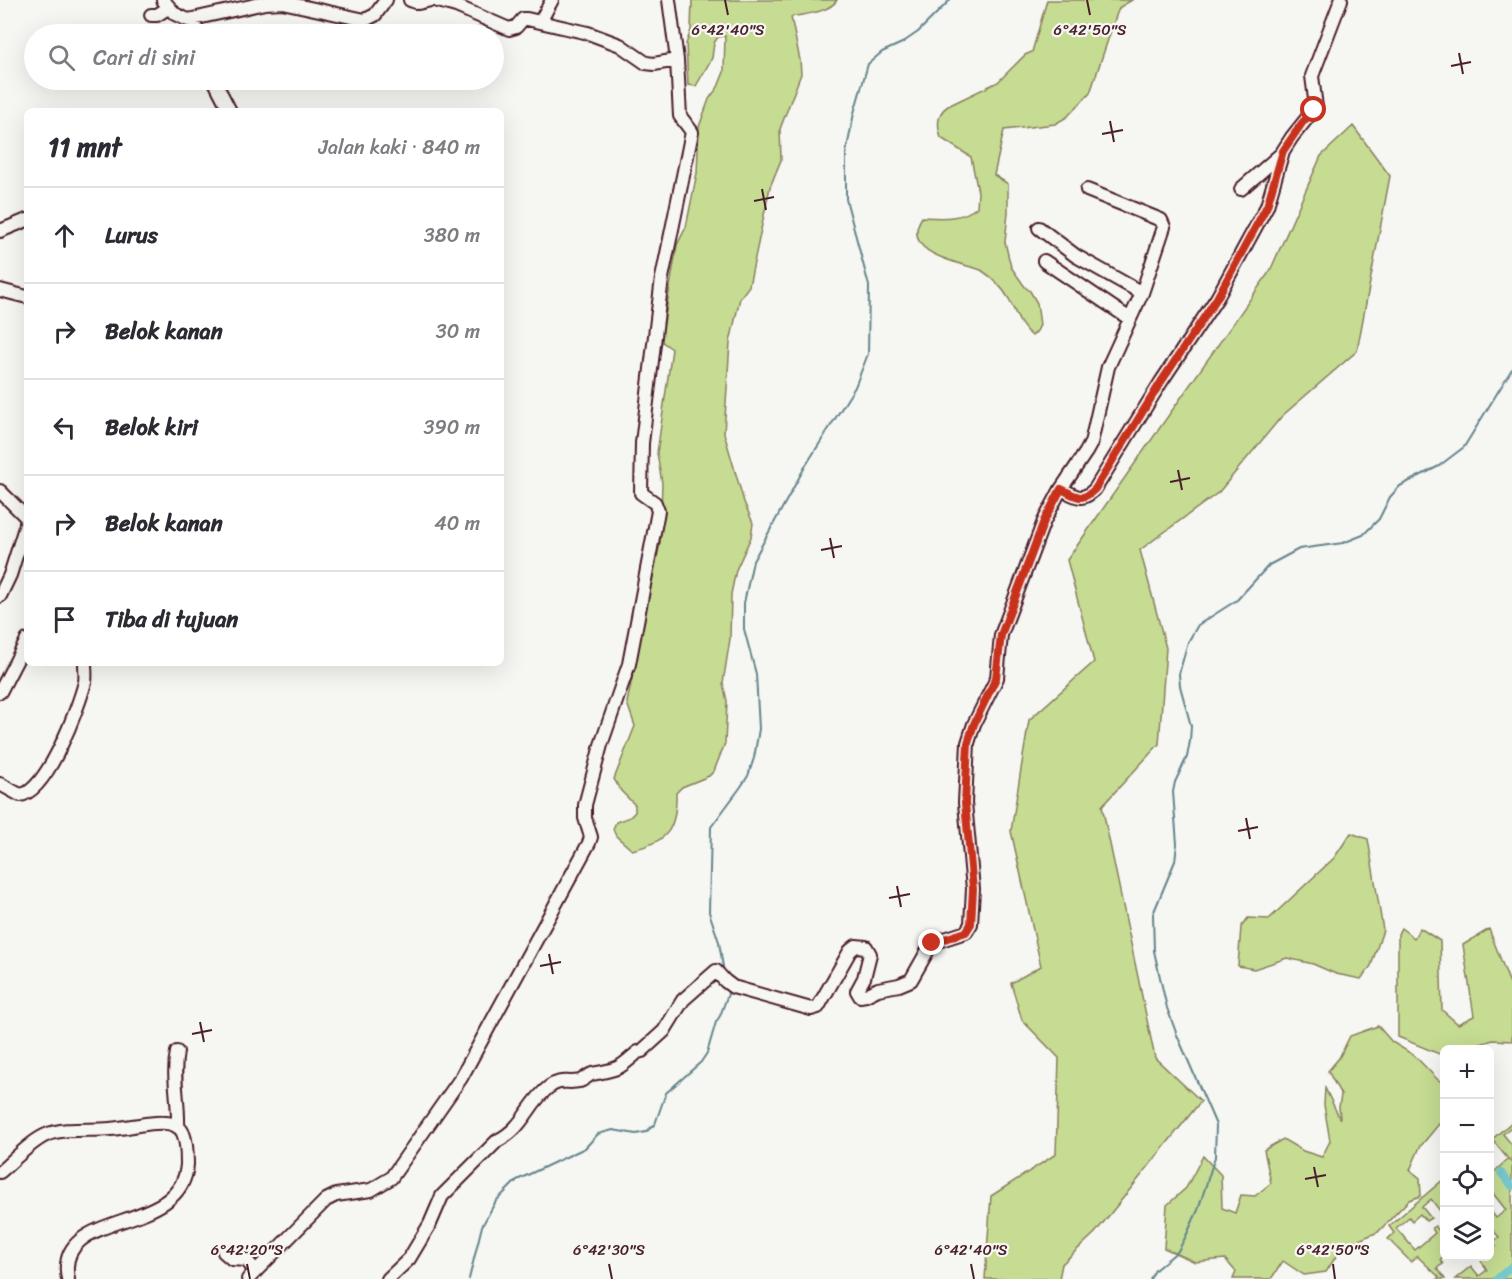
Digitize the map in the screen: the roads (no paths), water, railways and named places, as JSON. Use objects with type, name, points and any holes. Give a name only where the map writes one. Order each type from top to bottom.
[{"type":"street","points":[[151,15],[158,15],[165,4],[179,17],[192,20],[265,3],[282,2],[365,20],[375,15],[386,0]]},
{"type":"street","points":[[410,0],[418,3],[433,0],[456,6],[497,24]]},
{"type":"street","points":[[540,22],[552,0]]},
{"type":"street","points":[[224,1252],[232,1258],[246,1260],[252,1275],[326,1200],[336,1195],[371,1190],[392,1178],[461,1078],[590,843],[585,805],[601,745],[629,664],[658,511],[655,503],[641,493],[641,458],[662,278],[692,134],[680,116],[677,60],[669,0]]},
{"type":"street","points":[[1241,189],[1283,151],[1316,107],[1312,76],[1341,0]]},
{"type":"street","points":[[504,27],[509,29],[516,27],[523,19],[540,22],[588,33],[620,45],[646,63],[677,60]]},
{"type":"street","points":[[192,20],[194,24]]},
{"type":"street","points":[[219,90],[228,108]]},
{"type":"street","points":[[1061,489],[1081,498],[1088,496],[1095,489],[1161,382],[1217,298],[1267,206],[1283,151]]},
{"type":"street","points":[[388,1279],[409,1259],[430,1224],[442,1196],[497,1141],[524,1120],[535,1102],[548,1088],[562,1080],[574,1082],[584,1080],[592,1074],[617,1068],[638,1052],[642,1052],[664,1031],[683,1000],[716,971],[733,987],[811,1009],[818,1007],[850,951],[856,946],[866,947],[870,954],[864,978],[857,991],[860,996],[911,980],[932,943],[957,936],[969,928],[973,889],[965,803],[968,743],[974,724],[996,678],[1001,635],[1044,521],[1061,489],[1091,443],[1104,379],[1116,347],[1143,293],[1164,227],[1161,220],[1087,190]]},
{"type":"street","points":[[0,231],[24,221]]},
{"type":"street","points":[[1039,228],[1076,256],[1143,293]]},
{"type":"street","points":[[1044,261],[1130,319]]},
{"type":"street","points":[[0,290],[24,296]]},
{"type":"street","points":[[0,491],[24,516]]},
{"type":"street","points":[[0,596],[10,575],[24,529]]},
{"type":"street","points":[[0,692],[24,646]]},
{"type":"street","points":[[0,784],[20,795],[28,794],[38,785],[68,733],[86,679],[85,666]]},
{"type":"street","points":[[177,1052],[174,1075],[178,1126]]},
{"type":"street","points":[[0,1172],[33,1143],[48,1134],[161,1122],[178,1126],[183,1132],[186,1144],[186,1173],[182,1183],[172,1195],[150,1210],[99,1229],[73,1245],[66,1263],[68,1279]]},
{"type":"waterway","points":[[724,973],[719,942],[709,912],[711,827],[748,776],[759,729],[756,674],[744,629],[744,603],[753,561],[806,465],[855,387],[868,354],[869,286],[846,199],[846,153],[854,113],[868,64],[882,52],[902,43],[918,32],[950,0]]},
{"type":"waterway","points":[[1150,1279],[1155,1270],[1178,1251],[1185,1238],[1198,1210],[1215,1157],[1216,1125],[1167,1008],[1154,951],[1153,914],[1175,861],[1177,844],[1173,792],[1175,782],[1187,757],[1190,741],[1191,726],[1179,674],[1188,642],[1198,625],[1237,600],[1269,565],[1299,549],[1343,543],[1363,535],[1379,519],[1390,497],[1400,486],[1439,466],[1464,447],[1512,369]]},
{"type":"waterway","points":[[469,1279],[482,1226],[496,1201],[517,1180],[585,1148],[598,1134],[613,1130],[636,1134],[646,1132],[655,1124],[666,1093],[701,1062],[707,1053],[716,1022],[728,994],[727,988]]},
{"type":"waterway","points":[[1501,1173],[1512,1186]]},
{"type":"waterway","points":[[1497,1279],[1512,1266]]}]
